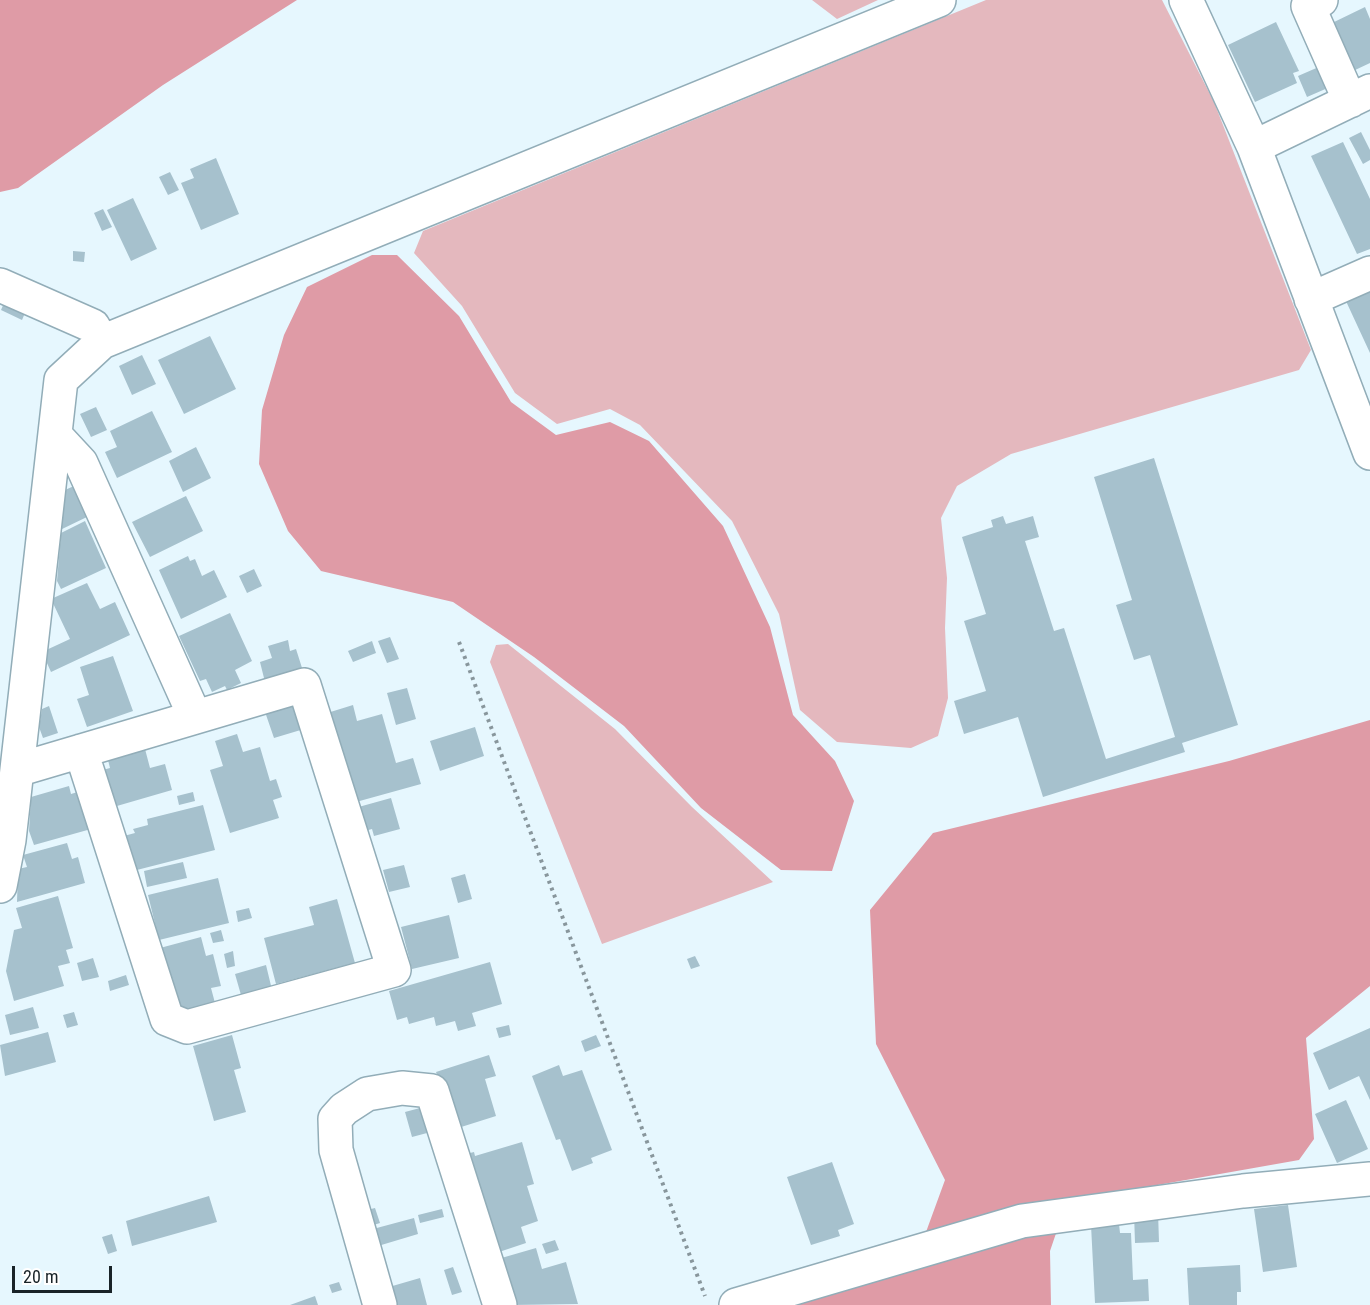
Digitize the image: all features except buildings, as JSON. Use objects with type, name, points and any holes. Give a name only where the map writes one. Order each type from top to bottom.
[{"type":"street","points":[[0,886],[9,840],[61,380],[102,342],[939,0]]},
{"type":"street","points":[[1186,0],[1254,147],[1370,453]]},
{"type":"street","points":[[1254,147],[1360,96],[1308,6],[1321,0]]},
{"type":"street","points":[[1311,299],[1370,273]]},
{"type":"street","points":[[0,285],[93,326],[102,342]]},
{"type":"street","points":[[56,435],[81,463],[195,717]]},
{"type":"street","points":[[17,770],[195,717],[304,685],[394,970],[187,1027],[167,1019],[81,751]]},
{"type":"street","points":[[380,1305],[336,1150],[335,1119],[344,1109],[367,1094],[402,1088],[432,1090],[500,1305]]},
{"type":"street","points":[[736,1305],[1022,1221],[1243,1191],[1370,1179]]},
{"type":"path","points":[[459,642],[708,1305]]},
{"type":"shaded area","points":[[0,0],[297,0],[163,85],[18,188],[0,192]]},
{"type":"shaded area","points":[[812,0],[878,0],[837,19]]},
{"type":"shaded area","points":[[986,0],[1162,0],[1214,102],[1311,350],[1299,370],[1011,454],[957,486],[941,518],[947,578],[945,628],[948,698],[938,736],[911,748],[837,742],[800,710],[779,614],[732,521],[640,425],[610,409],[557,424],[515,393],[462,306],[414,253],[423,231]]},
{"type":"shaded area","points":[[372,255],[397,255],[459,316],[511,402],[556,435],[610,422],[649,441],[723,526],[770,627],[793,715],[835,761],[854,801],[832,871],[781,870],[701,808],[624,726],[534,657],[453,602],[321,571],[288,531],[259,464],[262,410],[284,335],[307,287]]},
{"type":"shaded area","points":[[508,644],[615,729],[692,807],[773,882],[602,944],[490,662],[496,645]]},
{"type":"shaded area","points":[[1370,720],[1370,986],[1306,1038],[1314,1139],[1299,1160],[1067,1201],[1050,1251],[1051,1305],[797,1305],[926,1232],[945,1180],[876,1044],[870,910],[933,833],[1229,761]]}]
